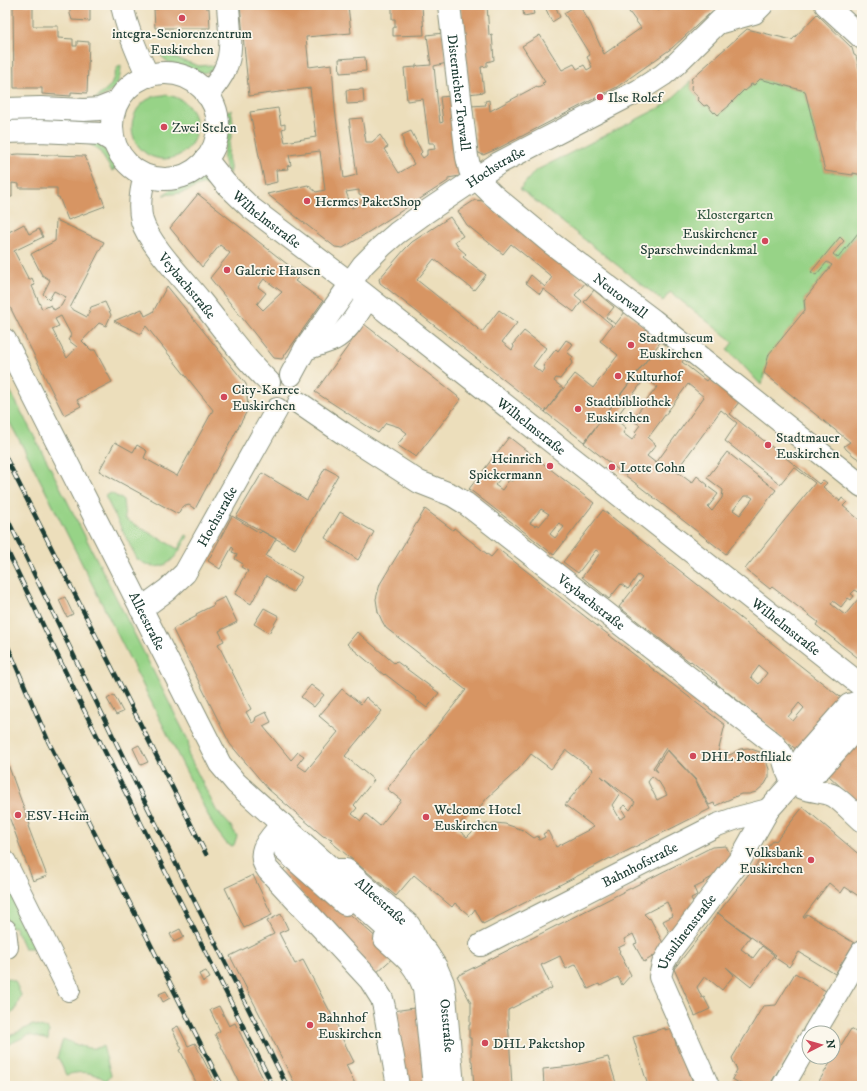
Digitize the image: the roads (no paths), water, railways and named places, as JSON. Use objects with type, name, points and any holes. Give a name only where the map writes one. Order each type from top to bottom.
[{"type":"street","points":[[122,5],[127,28],[148,76]]},
{"type":"street","points":[[207,94],[222,76],[228,62],[230,44],[228,5]]},
{"type":"street","name":"Disternicher Torwall","points":[[449,5],[467,157],[470,170],[476,178]]},
{"type":"street","name":"Hochstraße","points":[[291,375],[304,349],[363,265],[392,237],[499,163],[638,91],[657,79],[676,64],[736,5]]},
{"type":"street","name":"Hochstraße","points":[[718,23],[754,13],[762,5]]},
{"type":"street","points":[[826,5],[862,38]]},
{"type":"street","points":[[164,73],[181,75],[195,83],[207,94],[215,110],[218,127],[214,144],[206,159],[194,171],[178,178],[162,179],[145,176],[126,162],[121,156],[114,142],[111,126],[117,102],[121,95],[133,83],[148,76],[164,73]]},
{"type":"street","points":[[5,109],[41,108],[84,110],[99,109],[117,102]]},
{"type":"street","points":[[5,132],[40,131],[101,134],[114,142]]},
{"type":"street","name":"Wilhelmstraße","points":[[206,159],[226,184],[251,208],[368,298],[862,686]]},
{"type":"street","name":"Veybachstraße","points":[[145,176],[140,196],[140,205],[142,220],[146,230],[162,254],[253,366],[269,382]]},
{"type":"street","name":"Neutorwall","points":[[476,178],[493,195],[551,243],[653,320],[862,486]]},
{"type":"street","points":[[304,349],[333,340],[339,336],[345,331],[368,298]]},
{"type":"street","name":"Alleestraße","points":[[5,340],[220,764],[236,782],[333,870],[346,870],[409,925],[420,945],[436,967]]},
{"type":"street","points":[[279,375],[291,375],[300,384],[302,397],[299,403],[289,410],[277,409],[271,405],[266,394],[269,382],[279,375]]},
{"type":"street","name":"Veybachstraße","points":[[299,403],[419,482],[452,495],[465,503],[773,743],[782,756],[793,782]]},
{"type":"street","name":"Hochstraße","points":[[141,609],[167,590],[185,573],[277,409]]},
{"type":"street","points":[[793,782],[796,769],[804,756],[849,705],[862,701]]},
{"type":"street","points":[[768,810],[793,782],[820,769],[862,722]]},
{"type":"street","points":[[793,782],[798,786],[834,796],[862,821]]},
{"type":"street","name":"Ursulinenstraße","points":[[708,1086],[660,977],[663,964],[671,950],[736,863],[768,810]]},
{"type":"street","name":"Bahnhofstraße","points":[[480,945],[717,825],[768,810]]},
{"type":"street","points":[[282,824],[264,846],[262,861],[268,870],[377,989],[384,1007],[398,1086]]},
{"type":"street","points":[[282,824],[285,851],[408,960],[416,969],[424,988],[426,999],[434,1086]]},
{"type":"street","points":[[5,862],[69,990]]},
{"type":"street","points":[[819,1025],[862,952]]},
{"type":"street","name":"Oststraße","points":[[436,967],[446,996],[453,1086]]},
{"type":"street","points":[[783,1086],[801,1055]]},
{"type":"railway","points":[[5,456],[206,854]]},
{"type":"railway","points":[[5,514],[142,796],[287,1086]]},
{"type":"railway","points":[[5,546],[79,700],[273,1086]]},
{"type":"railway","points":[[5,640],[49,743],[222,1086]]},
{"type":"place","name":"integra-Seniorenzentrum Euskirchen","points":[[182,18]]},
{"type":"place","name":"Ilse Rolef","points":[[600,97]]},
{"type":"place","name":"Zwei Stelen","points":[[164,127]]},
{"type":"place","name":"Hermes PaketShop","points":[[307,201]]},
{"type":"place","name":"Euskirchener Sparschweindenkmal","points":[[765,241]]},
{"type":"place","name":"Galerie Hausen","points":[[227,270]]},
{"type":"place","name":"Stadtmuseum Euskirchen","points":[[631,345]]},
{"type":"place","name":"Kulturhof","points":[[618,376]]},
{"type":"place","name":"City-Karree Euskirchen","points":[[224,397]]},
{"type":"place","name":"Stadtbibliothek Euskirchen","points":[[578,409]]},
{"type":"place","name":"Stadtmauer Euskirchen","points":[[768,445]]},
{"type":"place","name":"Heinrich Spickermann","points":[[550,466]]},
{"type":"place","name":"Lotte Cohn","points":[[612,467]]},
{"type":"place","name":"DHL Postfiliale","points":[[693,756]]},
{"type":"place","name":"ESV-Heim","points":[[18,815]]},
{"type":"place","name":"Welcome Hotel Euskirchen","points":[[426,817]]},
{"type":"place","name":"Volksbank Euskirchen","points":[[811,860]]},
{"type":"place","name":"Bahnhof Euskirchen","points":[[310,1025]]},
{"type":"place","name":"DHL Paketshop","points":[[485,1043]]},
{"type":"park label","name":"Klostergarten","points":[[735,214]]}]
